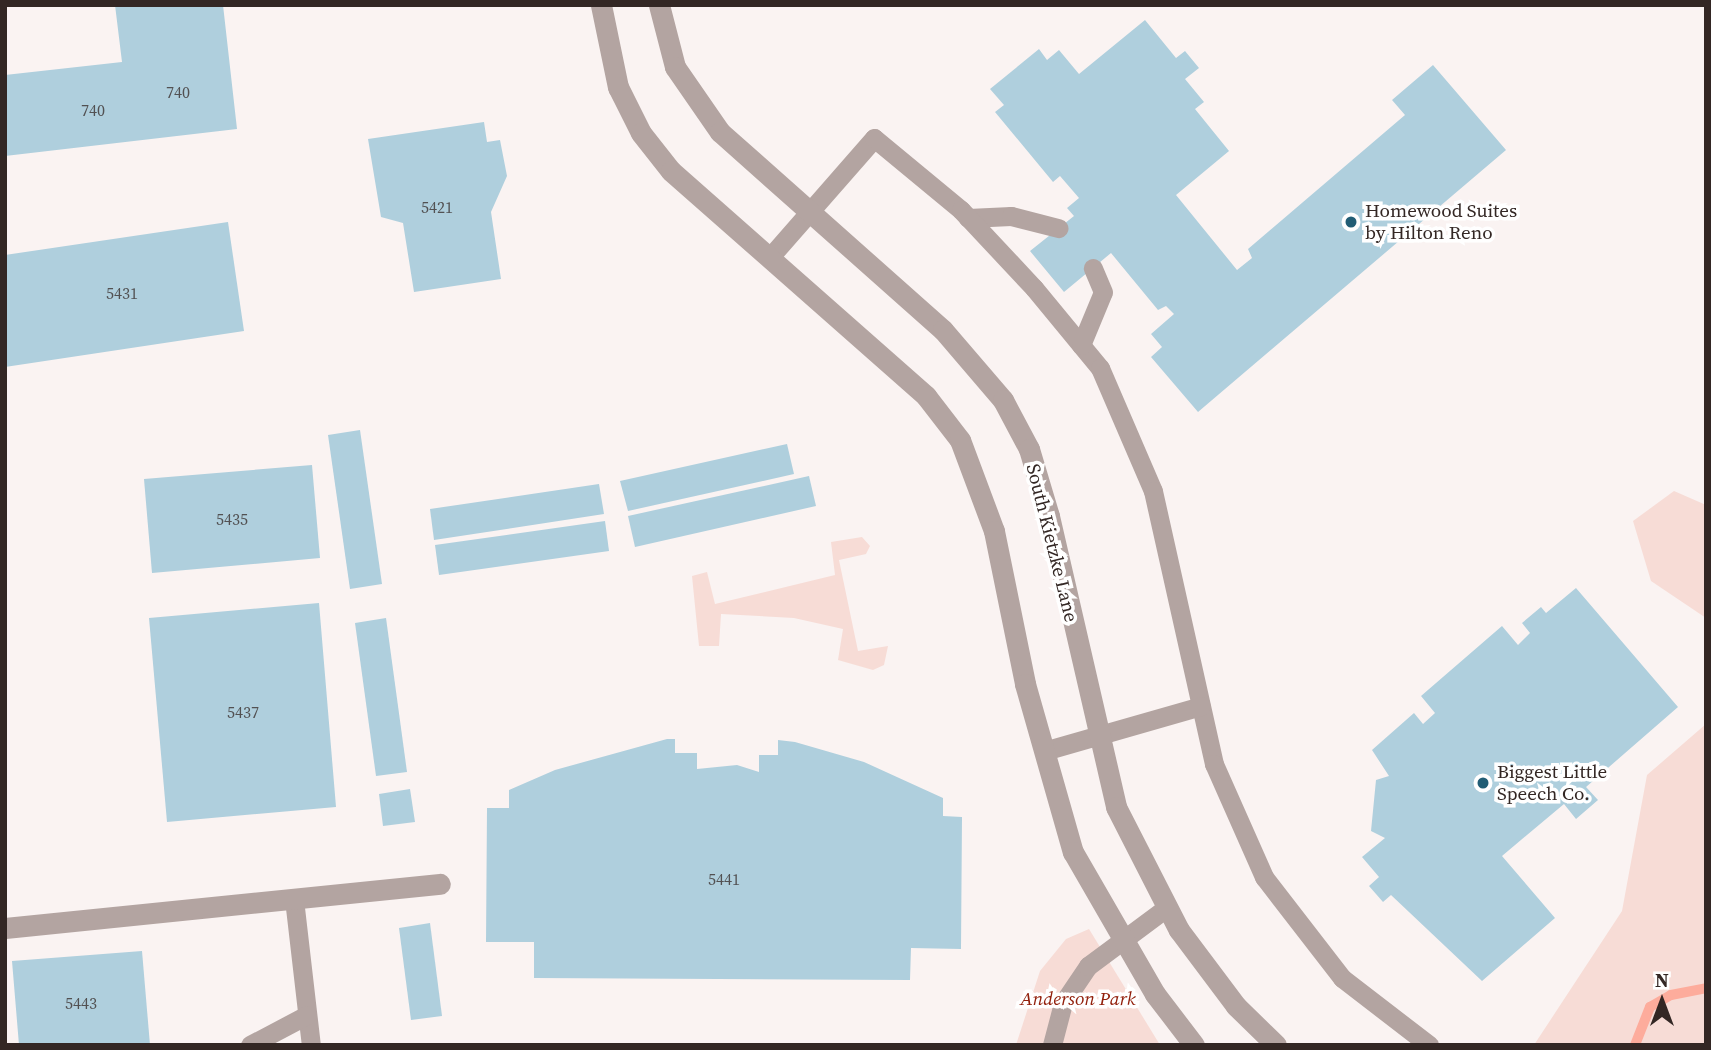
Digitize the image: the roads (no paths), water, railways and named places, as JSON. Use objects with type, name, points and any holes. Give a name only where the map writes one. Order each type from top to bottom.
[{"type":"street","points":[[601,5],[618,87],[641,133],[671,171],[926,396],[960,440],[995,531],[1044,751],[1073,852],[1120,936],[1194,1045]]},
{"type":"street","name":"South Kietzke Lane","points":[[659,5],[675,67],[693,99],[808,212],[943,330],[1003,400],[1029,449],[1049,516],[1096,737],[1116,807],[1166,908],[1236,1006],[1276,1045]]},
{"type":"street","points":[[5,928],[440,884]]},
{"type":"lane","points":[[770,257],[874,138],[968,218],[1081,345],[1100,368],[1153,491],[1214,764],[1264,877],[1342,978],[1429,1045]]},
{"type":"lane","points":[[968,218],[1012,216],[1058,228]]},
{"type":"lane","points":[[1081,345],[1103,292],[1093,268]]},
{"type":"lane","points":[[1044,751],[1201,706]]},
{"type":"lane","points":[[294,899],[311,1045]]},
{"type":"lane","points":[[1052,1045],[1063,1003],[1088,966],[1120,936],[1166,908]]},
{"type":"lane","points":[[250,1045],[307,1015]]},
{"type":"waterway","points":[[1635,1045],[1650,1007],[1671,995],[1706,988]]},
{"type":"place","name":"Homewood Suites by Hilton Reno","points":[[1351,222]]},
{"type":"place","name":"Biggest Little Speech Co.","points":[[1483,783]]},
{"type":"park label","name":"Anderson Park","points":[[1078,999]]}]
